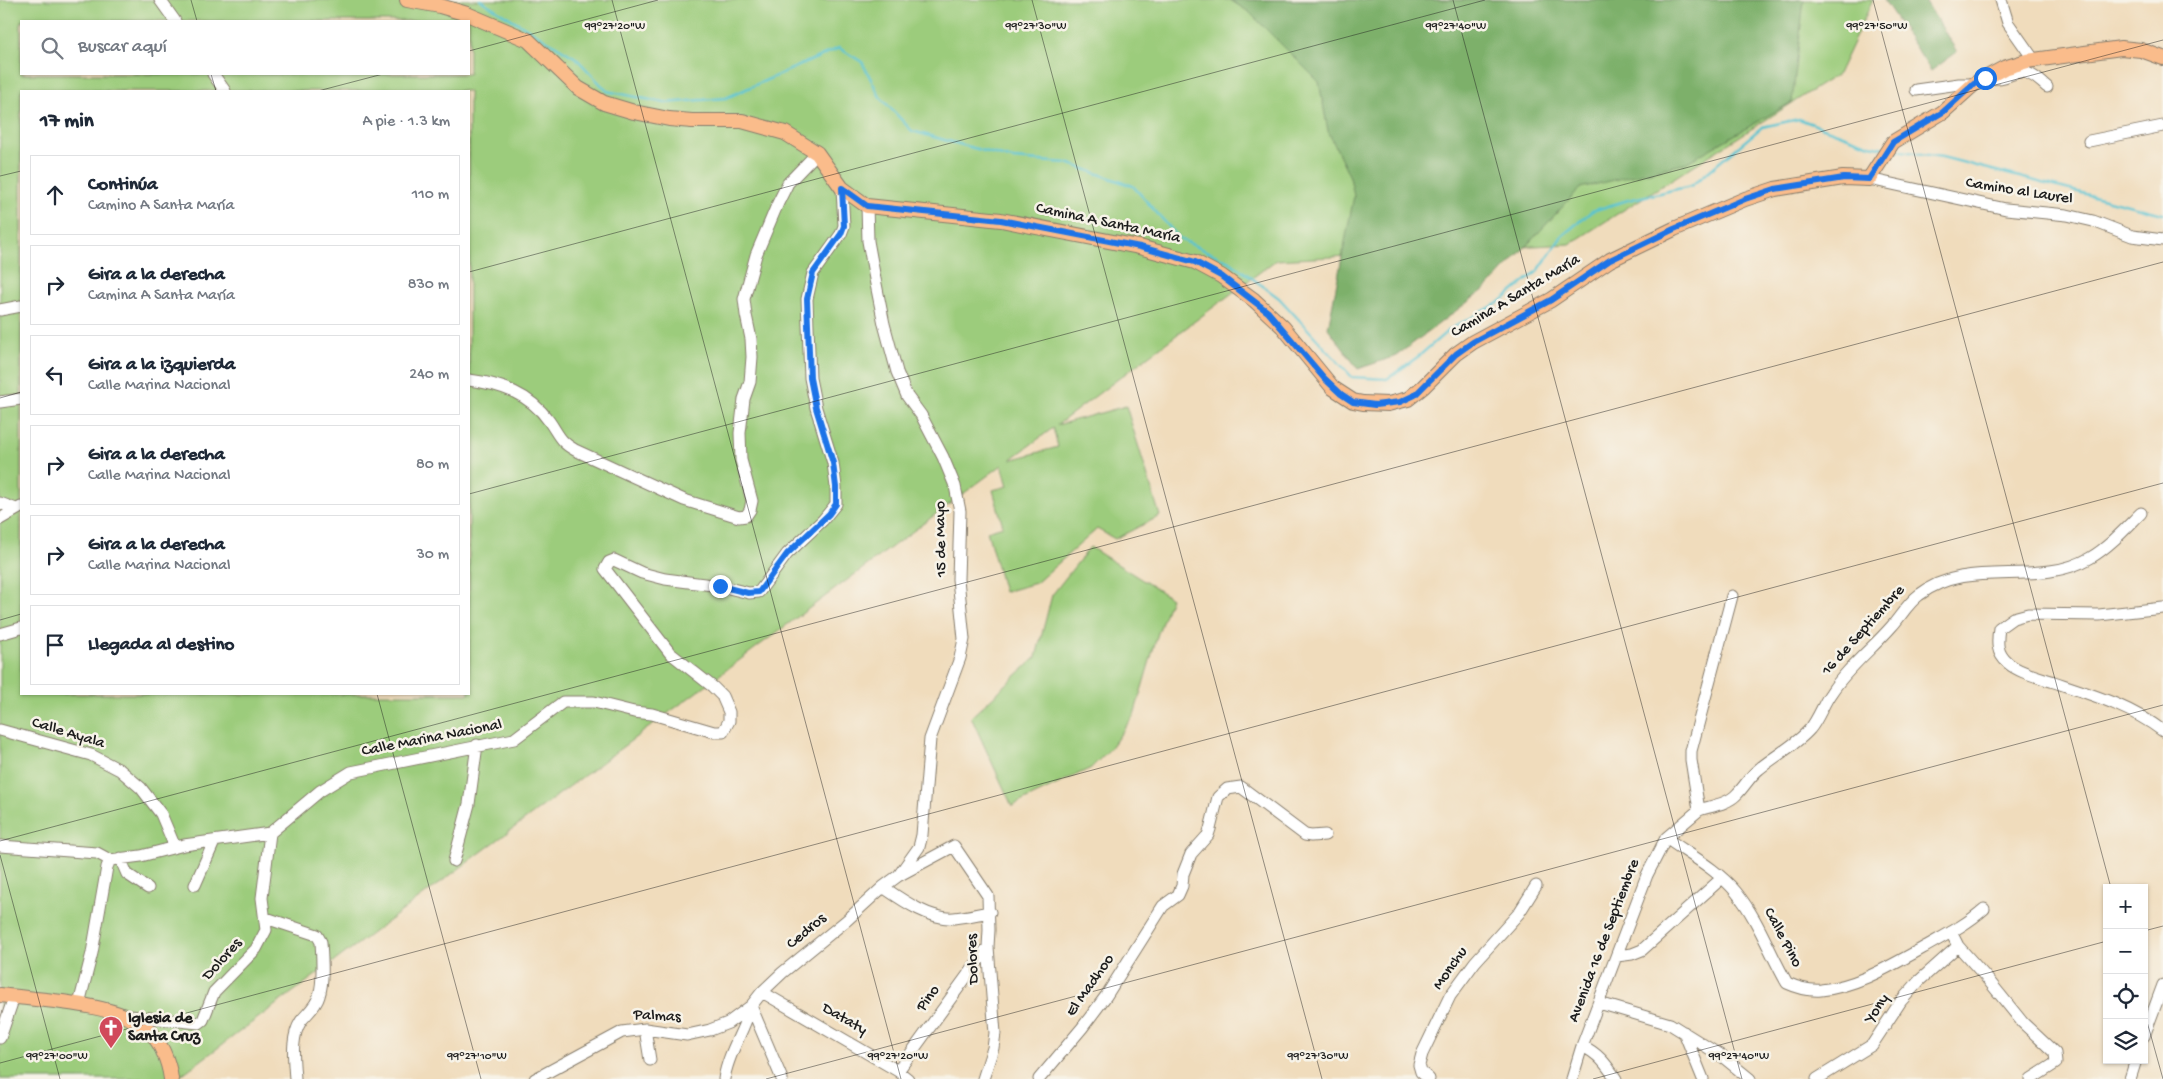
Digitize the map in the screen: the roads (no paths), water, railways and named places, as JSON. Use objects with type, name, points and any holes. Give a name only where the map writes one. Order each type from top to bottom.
[{"type":"main road","name":"Camina A Santa María","points":[[407,0],[440,6],[467,14],[528,40],[578,88],[604,103],[634,112],[669,119],[692,121],[727,120],[752,123],[785,133],[817,153],[842,188],[867,206],[1001,220],[1140,247],[1195,262],[1221,276],[1268,312],[1324,378],[1341,394],[1353,402],[1375,405],[1400,402],[1415,395],[1456,354],[1473,342],[1551,300],[1610,260],[1674,229],[1745,199],[1775,189],[1844,178],[1870,176]]},
{"type":"main road","points":[[1870,176],[1893,142],[1943,112],[1980,81],[2015,64],[2122,48],[2141,50],[2163,58]]},
{"type":"main road","points":[[7,996],[79,1004],[134,1020],[148,1028],[170,1066],[171,1079]]},
{"type":"street","points":[[160,0],[174,20]]},
{"type":"street","points":[[2000,0],[2008,23],[2034,60]]},
{"type":"street","points":[[1916,90],[1994,80],[2016,72],[2034,75],[2047,87]]},
{"type":"street","points":[[213,75],[224,90]]},
{"type":"street","points":[[2089,141],[2163,126]]},
{"type":"street","points":[[470,380],[506,387],[529,400],[550,423],[564,444],[684,500],[739,517],[746,516],[752,501],[741,460],[740,433],[744,399],[752,372],[751,339],[744,299],[756,256],[788,183],[817,153]]},
{"type":"street","name":"Camino al Laurel","points":[[1870,176],[2006,210],[2067,215],[2132,236],[2163,240]]},
{"type":"street","name":"Calle Marina Nacional","points":[[270,833],[314,796],[350,772],[514,739],[563,702],[594,702],[634,712],[652,714],[714,732],[723,732],[729,721],[729,712],[722,696],[670,653],[605,569],[609,562],[614,560],[642,573],[666,580],[720,586],[755,593],[762,588],[787,554],[829,514],[836,504],[833,463],[816,408],[810,378],[807,299],[813,273],[841,234],[844,226],[842,188]]},
{"type":"street","name":"15 de Mayo","points":[[867,206],[866,222],[875,279],[884,324],[897,372],[907,396],[921,415],[943,457],[956,486],[960,511],[958,579],[964,639],[960,658],[930,739],[927,753],[922,835],[919,847],[898,876]]},
{"type":"street","points":[[0,310],[20,306]]},
{"type":"street","points":[[0,402],[20,399]]},
{"type":"street","points":[[0,503],[18,508]]},
{"type":"street","points":[[0,520],[18,508]]},
{"type":"street","name":"16 de Septiembre","points":[[1699,810],[1732,798],[1758,770],[1808,730],[1842,679],[1919,594],[1940,584],[1974,574],[1992,572],[2026,575],[2050,571],[2088,559],[2111,542],[2141,514]]},
{"type":"street","points":[[1699,810],[1691,751],[1732,596]]},
{"type":"street","points":[[2163,608],[2099,615],[2028,614],[2013,618],[1999,628],[1996,643],[2008,664],[2024,672],[2120,705],[2146,718],[2163,731]]},
{"type":"street","points":[[0,634],[20,628]]},
{"type":"street","name":"Calle Ayala","points":[[0,730],[91,755],[120,770],[141,788],[161,814],[175,847]]},
{"type":"street","points":[[454,861],[469,804],[477,745]]},
{"type":"street","name":"El Madhoo","points":[[1039,1079],[1106,996],[1164,906],[1180,891],[1183,874],[1191,854],[1208,835],[1218,797],[1227,789],[1241,787],[1305,835],[1325,834]]},
{"type":"street","name":"Avenida 16 de Septiembre","points":[[1572,1079],[1582,1046],[1646,875],[1666,838],[1699,810]]},
{"type":"street","points":[[0,846],[97,853],[115,859],[140,856],[175,847],[270,833]]},
{"type":"street","name":"Dolores","points":[[114,1013],[149,1019],[161,1018],[199,1023],[203,1020],[214,992],[262,941],[266,930],[262,898],[270,833]]},
{"type":"street","name":"Calle Pino","points":[[1666,838],[1722,878],[1736,892],[1748,909],[1787,983],[1806,990],[1821,990],[1855,982],[1882,970],[1951,932]]},
{"type":"street","points":[[195,885],[214,842]]},
{"type":"street","name":"Cedros","points":[[751,1006],[762,992],[847,920],[882,887],[898,876],[954,846]]},
{"type":"street","name":"Dolores","points":[[954,846],[988,896],[990,912],[988,947],[995,1033],[993,1048],[983,1079]]},
{"type":"street","points":[[115,859],[127,874],[148,888]]},
{"type":"street","points":[[79,1004],[92,953],[107,867],[115,859]]},
{"type":"street","points":[[1617,956],[1632,954],[1647,946],[1722,878]]},
{"type":"street","name":"Monchu","points":[[1429,1079],[1421,1072],[1420,1060],[1450,996],[1475,962],[1519,912],[1536,886]]},
{"type":"street","points":[[882,887],[938,917],[953,918],[990,912]]},
{"type":"street","points":[[1984,909],[1951,932],[1958,946],[1986,976],[2023,1023],[2055,1054],[2056,1063],[2031,1079]]},
{"type":"street","points":[[266,918],[318,935],[321,942],[320,992],[316,1003],[300,1022],[296,1033],[293,1049],[295,1079]]},
{"type":"street","name":"Yony","points":[[1817,1079],[1872,1045],[1901,1001],[1920,980],[1958,946]]},
{"type":"street","name":"Pino","points":[[898,1071],[988,947]]},
{"type":"street","points":[[2148,1025],[2163,985]]},
{"type":"street","name":"Dataty","points":[[762,992],[898,1071],[908,1079]]},
{"type":"street","points":[[0,1038],[7,996]]},
{"type":"street","points":[[1598,1004],[1656,1019],[1684,1032],[1750,1079]]},
{"type":"street","points":[[724,1079],[733,1047],[748,1017],[751,1006]]},
{"type":"street","points":[[751,1006],[782,1079]]},
{"type":"street","name":"Palmas","points":[[535,1079],[622,1032],[645,1030],[679,1036],[694,1034],[728,1023],[751,1006]]},
{"type":"street","points":[[645,1030],[650,1060]]},
{"type":"street","points":[[1684,1032],[1703,1079]]},
{"type":"street","points":[[1582,1046],[1594,1051],[1616,1079]]},
{"type":"street","points":[[2130,1079],[2135,1064]]},
{"type":"waterway","points":[[480,0],[576,58],[607,91],[665,103],[726,98],[839,48],[862,62],[880,97],[912,131],[1013,159],[1067,163],[1133,186],[1180,239],[1230,262],[1279,298],[1352,377],[1387,379],[1419,356],[1450,329],[1500,302],[1538,271],[1562,236],[1592,211],[1628,200],[1691,186],[1762,127],[1799,119],[1870,145],[1885,148]]},
{"type":"waterway","points":[[1895,150],[1942,157],[2163,214]]},
{"type":"place","name":"Iglesia de Santa Cruz","points":[[111,1049]]}]
